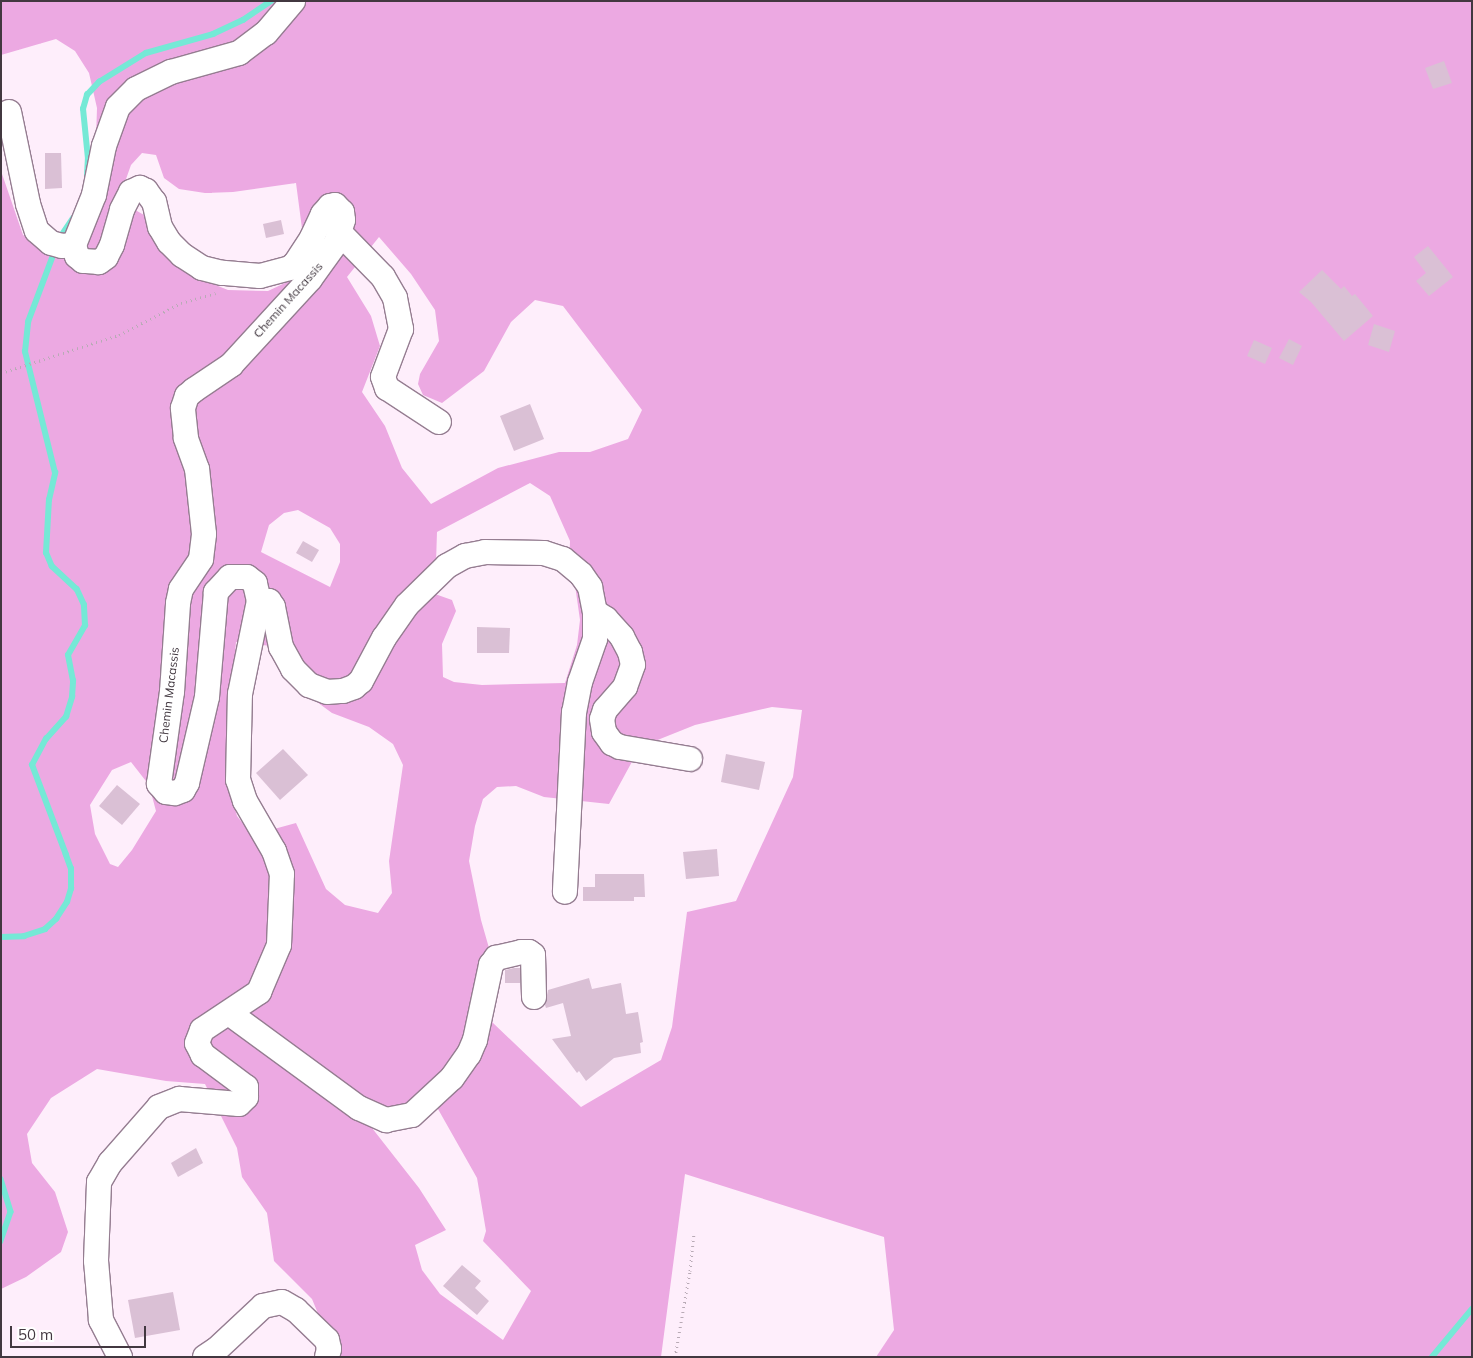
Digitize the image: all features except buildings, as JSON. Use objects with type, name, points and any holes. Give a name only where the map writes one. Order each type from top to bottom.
[{"type":"street","points":[[9,112],[28,204],[38,232],[63,245],[94,195],[104,146],[118,107],[136,89],[171,72],[238,53],[266,33],[293,1]]},
{"type":"street","name":"Chemin Macassis","points":[[63,245],[83,261],[99,262],[106,257],[112,245],[122,210],[131,192],[140,188],[146,191],[154,202],[160,227],[169,242],[182,255],[202,268],[246,276],[274,274],[290,268],[296,263],[312,238],[323,214],[330,206],[334,205],[342,212],[341,234],[310,279],[231,365],[187,396],[183,408],[186,438],[197,469],[204,534],[201,559],[181,589],[178,603],[172,692],[158,776],[159,784],[166,792],[176,794],[183,790],[187,783],[203,718],[216,592],[230,577],[247,577],[255,583],[259,602]]},
{"type":"street","points":[[341,234],[383,277],[395,298],[401,329],[382,377],[386,388],[439,422]]},
{"type":"street","points":[[120,1357],[101,1320],[96,1261],[99,1182],[110,1164],[159,1107],[180,1099],[239,1104],[246,1097],[246,1087],[203,1055],[197,1044],[202,1030],[259,992],[279,945],[282,874],[274,851],[245,801],[238,780],[240,694],[259,602],[269,601],[274,607],[281,647],[293,669],[309,685],[327,692],[343,691],[354,687],[361,681],[384,638],[407,605],[447,566],[465,556],[485,552],[544,553],[564,559],[581,574],[590,587],[595,612],[595,639],[580,682],[574,712],[565,892]]},
{"type":"street","points":[[595,612],[606,619],[622,636],[630,652],[633,665],[625,687],[605,710],[602,719],[604,732],[612,743],[620,747],[690,759]]},
{"type":"street","points":[[230,1013],[359,1108],[386,1120],[412,1114],[452,1078],[469,1054],[475,1040],[491,965],[496,958],[521,952],[529,952],[533,955],[534,997]]},
{"type":"street","points":[[205,1357],[217,1349],[263,1306],[282,1302],[296,1310],[327,1340],[329,1349],[327,1357]]},
{"type":"path","points":[[1,373],[119,336],[181,303],[237,285],[246,276]]},
{"type":"path","points":[[675,1357],[694,1235]]},
{"type":"shaded area","points":[[1,1],[1472,1],[1472,1357],[876,1357],[894,1330],[884,1237],[685,1174],[661,1357],[336,1357],[312,1299],[274,1261],[267,1213],[242,1177],[237,1148],[205,1084],[166,1081],[97,1069],[51,1098],[27,1134],[32,1163],[55,1192],[68,1232],[61,1252],[26,1277],[1,1289],[1,171],[23,235],[36,244],[72,251],[96,138],[97,108],[89,73],[75,51],[56,39],[1,55]],"holes":[[[142,153],[156,155],[164,178],[179,189],[205,193],[233,192],[296,183],[303,236],[304,274],[268,291],[228,290],[198,278],[160,245],[144,215],[137,211],[115,210],[131,165]],[[379,237],[411,274],[435,310],[439,341],[420,374],[418,384],[423,395],[442,403],[484,371],[511,322],[535,300],[563,306],[642,410],[628,439],[590,452],[559,452],[498,468],[431,504],[402,468],[385,426],[362,392],[380,346],[371,316],[347,277]],[[530,483],[550,496],[570,541],[569,573],[575,585],[580,620],[577,645],[565,683],[482,685],[454,682],[443,677],[442,644],[456,611],[452,600],[435,594],[437,532]],[[298,510],[330,528],[340,544],[340,562],[330,587],[261,552],[269,525],[284,513]],[[236,642],[271,646],[298,688],[332,713],[369,727],[393,744],[403,765],[389,861],[392,893],[378,913],[345,905],[326,889],[296,823],[252,835],[237,816],[225,771]],[[772,707],[802,710],[793,777],[736,901],[687,912],[672,1027],[661,1060],[581,1107],[470,1001],[478,968],[491,955],[481,920],[469,861],[475,826],[483,799],[497,787],[516,786],[544,797],[609,804],[640,747],[695,725]],[[131,762],[149,785],[156,811],[132,850],[118,867],[110,864],[95,834],[90,805],[112,770]],[[434,1102],[477,1178],[486,1231],[483,1241],[531,1291],[503,1340],[440,1294],[422,1270],[415,1245],[446,1230],[419,1188],[372,1128]]]},
{"type":"waterway","points":[[87,176],[88,159],[83,109],[87,95],[99,82],[146,53],[213,34],[243,20],[271,1]]},
{"type":"waterway","points":[[59,239],[73,218]]},
{"type":"waterway","points":[[1,937],[24,936],[45,929],[56,919],[67,902],[71,889],[71,869],[32,765],[46,739],[66,717],[72,697],[73,681],[68,655],[85,626],[84,605],[77,590],[52,567],[46,553],[49,500],[55,473],[25,352],[28,322],[55,250]]},
{"type":"waterway","points":[[1,1179],[11,1212],[1,1241]]},
{"type":"waterway","points":[[1432,1357],[1472,1309]]}]
